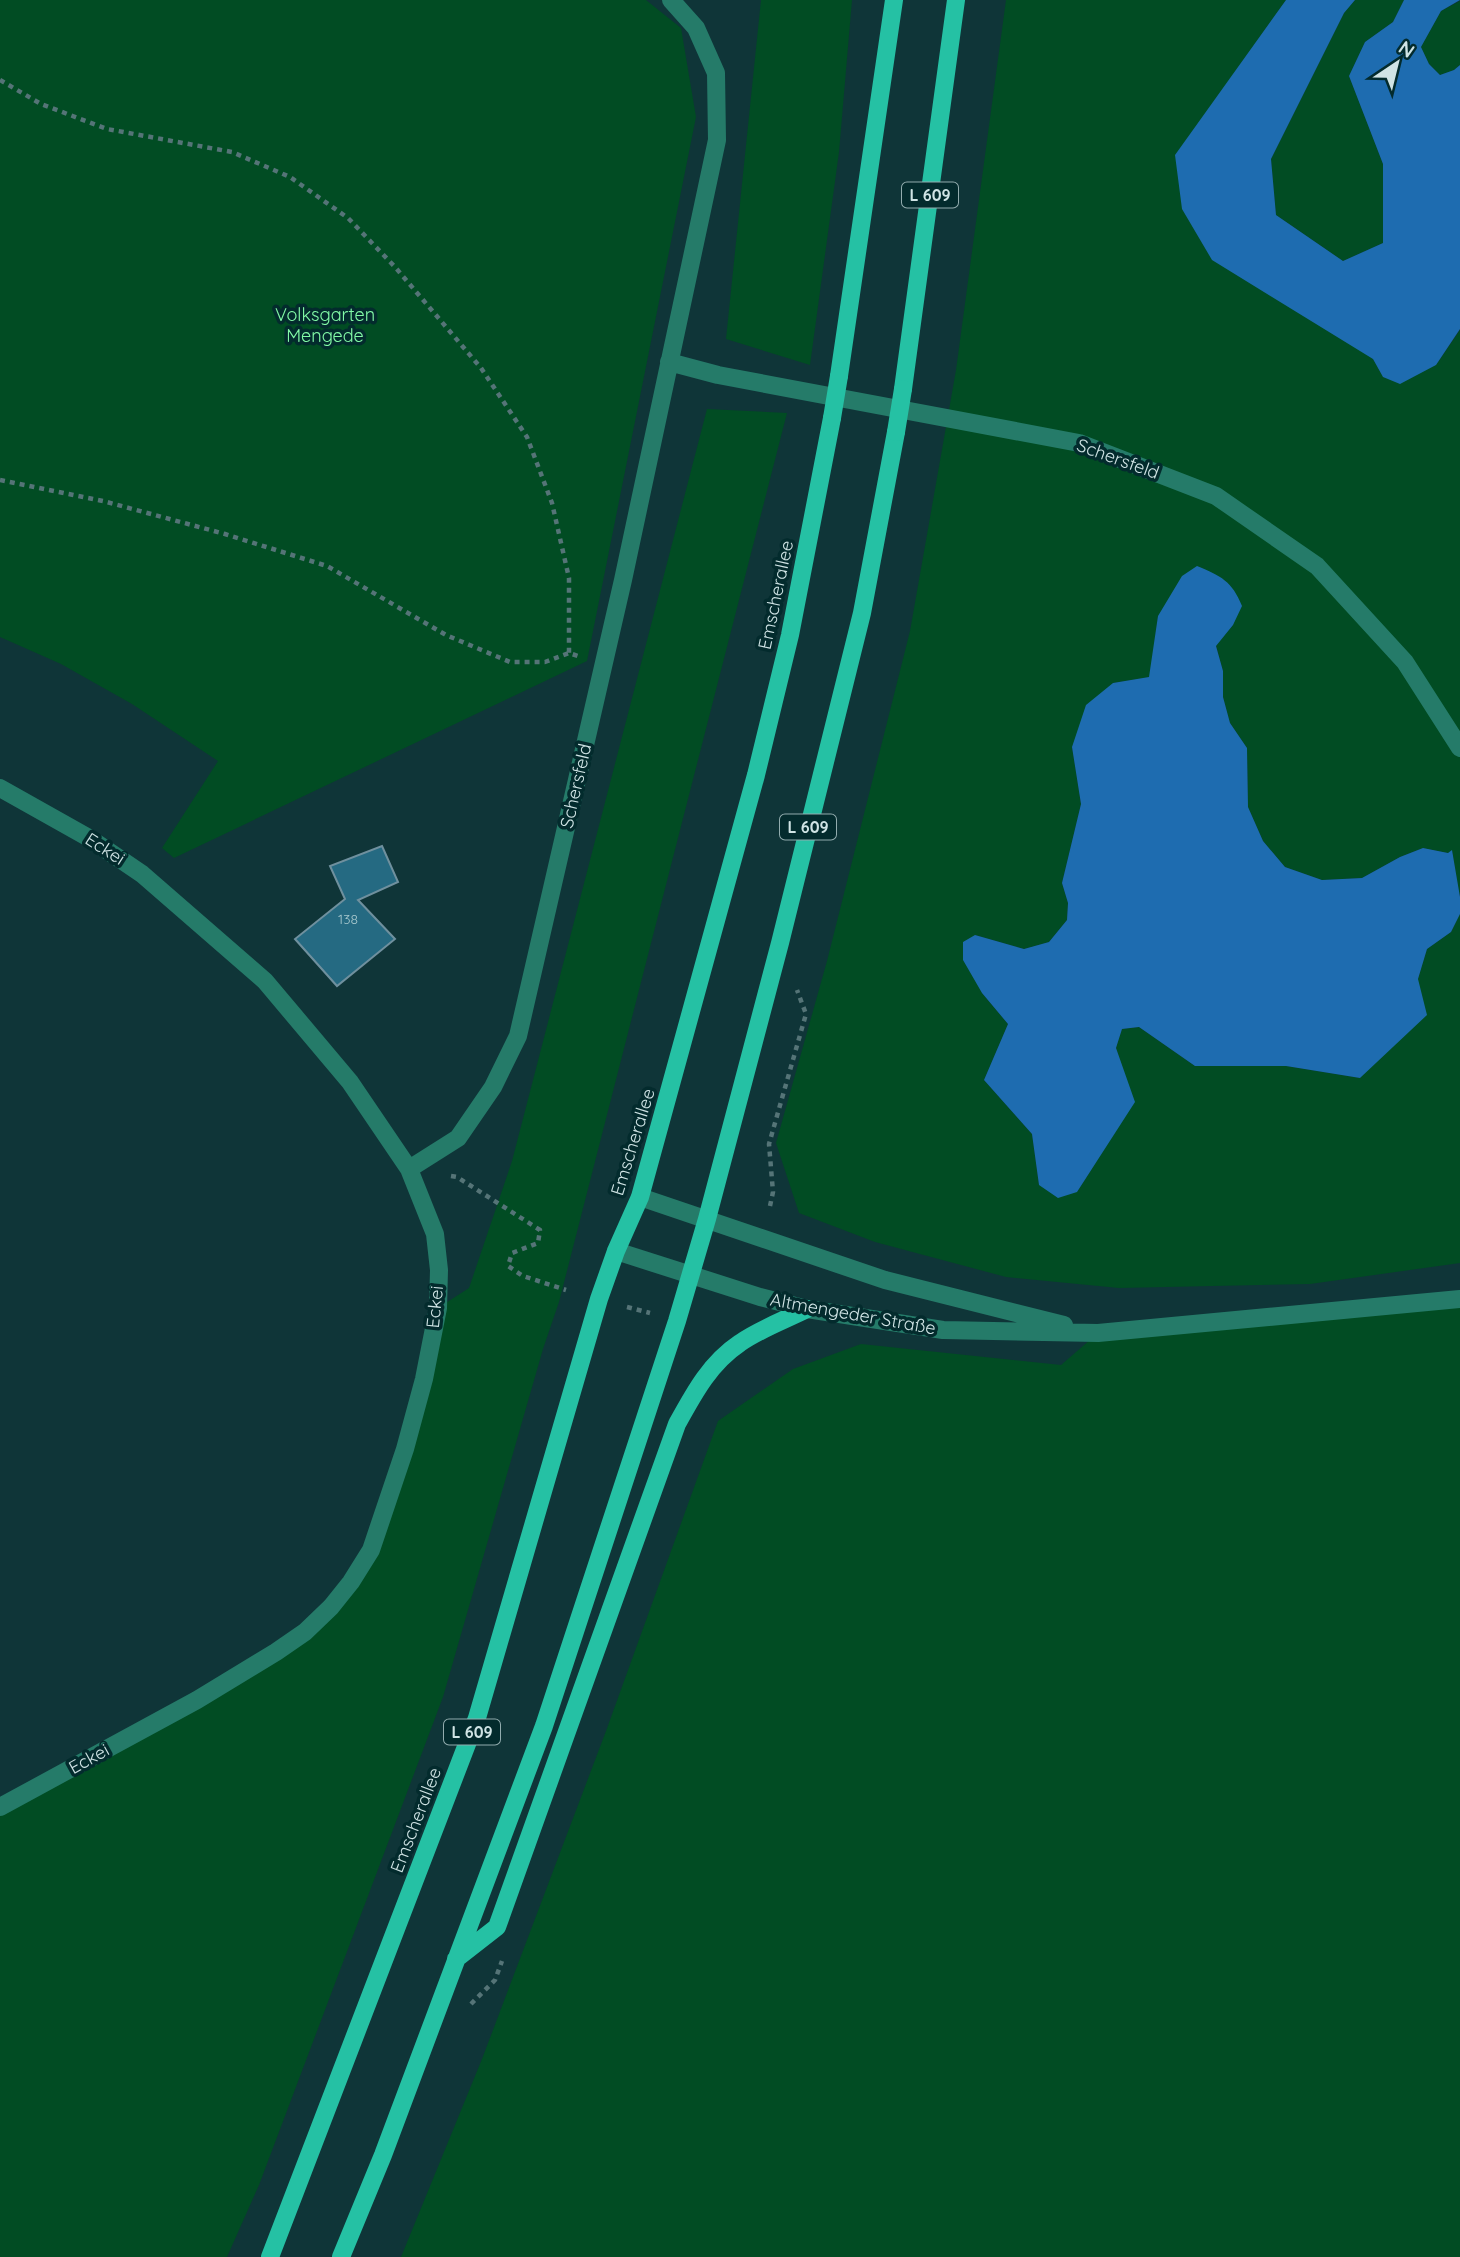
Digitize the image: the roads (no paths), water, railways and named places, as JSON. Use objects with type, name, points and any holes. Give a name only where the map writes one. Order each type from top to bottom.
[{"type":"main road","name":"Emscherallee","points":[[270,2257],[477,1718],[600,1299],[616,1251],[639,1197],[759,762],[790,635],[839,376],[894,0]]},
{"type":"main road","name":"L 609","points":[[341,2257],[383,2155],[544,1726],[707,1219],[780,943],[862,613],[903,389],[956,0]]},
{"type":"main road","points":[[456,1959],[497,1927],[677,1424],[697,1387],[720,1359],[741,1342],[807,1309]]},
{"type":"street","name":"Schersfeld","points":[[409,1169],[458,1138],[493,1087],[518,1037],[620,592],[717,140],[716,73],[696,27],[671,0]]},
{"type":"street","name":"Schersfeld","points":[[669,362],[718,374],[1079,443],[1216,496],[1317,566],[1405,662],[1460,748]]},
{"type":"street","name":"Eckei","points":[[0,788],[89,838],[142,874],[265,981],[350,1082],[409,1169],[435,1234],[439,1270],[438,1308],[424,1379],[384,1517],[371,1550],[331,1607],[304,1632],[276,1652],[197,1700],[0,1807]]},
{"type":"street","name":"Altmengeder Straße","points":[[639,1197],[885,1280],[1098,1333]]},
{"type":"street","name":"Altmengeder Straße","points":[[616,1251],[807,1309],[943,1331],[1098,1333],[1412,1305],[1460,1298]]},
{"type":"water","points":[[1286,0],[1355,0],[1344,13],[1271,159],[1276,215],[1343,261],[1383,243],[1383,164],[1349,76],[1365,42],[1393,22],[1404,0],[1460,0],[1441,11],[1421,47],[1429,64],[1440,75],[1460,65],[1460,329],[1436,365],[1400,384],[1383,377],[1373,359],[1212,260],[1182,209],[1175,155]]},
{"type":"water","points":[[1197,566],[1225,580],[1242,606],[1233,625],[1216,646],[1223,671],[1223,697],[1230,723],[1247,748],[1248,807],[1263,841],[1285,867],[1322,880],[1362,878],[1423,848],[1448,853],[1452,850],[1460,897],[1460,914],[1451,932],[1427,949],[1418,979],[1427,1015],[1360,1078],[1286,1066],[1195,1066],[1139,1027],[1122,1029],[1116,1048],[1135,1102],[1077,1192],[1058,1198],[1039,1185],[1032,1134],[984,1080],[1008,1024],[982,993],[963,960],[963,942],[975,935],[1024,949],[1049,942],[1067,920],[1068,903],[1062,883],[1081,804],[1072,747],[1086,705],[1113,683],[1149,677],[1158,616],[1182,576]]},
{"type":"park label","name":"Volksgarten Mengede","points":[[325,325]]}]
